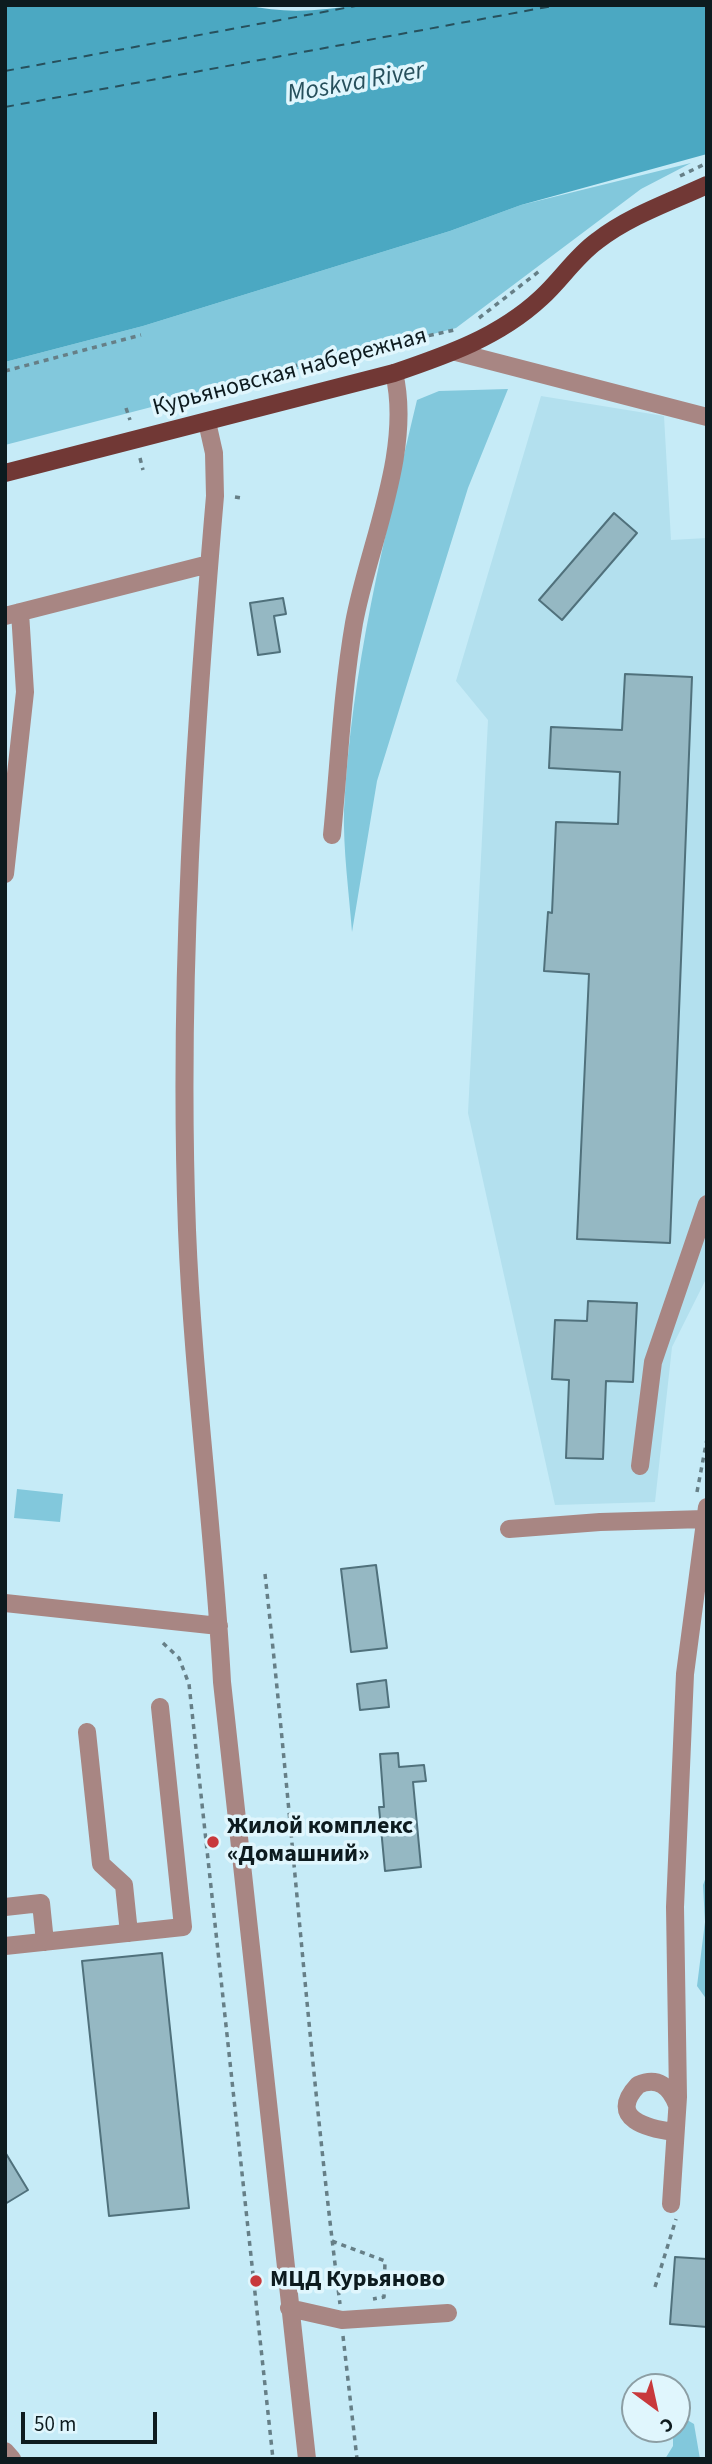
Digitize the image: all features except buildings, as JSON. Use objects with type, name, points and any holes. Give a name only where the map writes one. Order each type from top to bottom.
[{"type":"main road","name":"Курьяновская набережная","points":[[5,473],[394,373],[456,352],[503,328],[541,298],[597,240],[643,214],[707,185]]},
{"type":"street","points":[[456,352],[707,417]]},
{"type":"street","points":[[332,835],[354,626],[381,520],[398,433],[400,397],[394,373]]},
{"type":"street","points":[[207,422],[214,453],[215,496],[195,740],[186,911],[187,1228],[195,1373],[238,1840],[307,2459]]},
{"type":"street","points":[[5,874],[25,692],[13,614],[209,564]]},
{"type":"street","points":[[640,1466],[653,1362],[707,1204]]},
{"type":"street","points":[[509,1529],[706,1513],[685,1674],[675,1907],[677,2105],[674,2210]]},
{"type":"street","points":[[5,1603],[219,1626]]},
{"type":"street","points":[[5,1946],[183,1927],[160,1707]]},
{"type":"street","points":[[87,1732],[101,1864],[124,1885],[129,1933]]},
{"type":"street","points":[[5,1907],[41,1903],[45,1942]]},
{"type":"street","points":[[646,2082],[667,2064],[676,2038]]},
{"type":"street","points":[[675,2132],[641,2127],[630,2115],[629,2099],[638,2085],[654,2081],[668,2088],[677,2105]]},
{"type":"street","points":[[289,2308],[341,2312],[448,2313]]},
{"type":"street","points":[[5,2451],[12,2459]]},
{"type":"path","points":[[477,320],[529,282],[549,262]]},
{"type":"path","points":[[263,373],[466,328]]},
{"type":"path","points":[[5,371],[141,335]]},
{"type":"path","points":[[127,408],[130,420]]},
{"type":"path","points":[[140,458],[143,470]]},
{"type":"path","points":[[236,497],[242,498]]},
{"type":"path","points":[[265,1574],[332,2241],[357,2459]]},
{"type":"path","points":[[163,1643],[179,1658],[189,1684],[273,2459]]},
{"type":"path","points":[[655,2287],[674,2210]]},
{"type":"path","points":[[332,2241],[385,2262],[384,2297],[362,2301]]},
{"type":"path","points":[[341,2312],[351,2302]]},
{"type":"shaded area","points":[[691,163],[641,189],[456,328],[5,445],[5,362],[143,326],[450,231],[521,205]]},
{"type":"shaded area","points":[[508,389],[468,488],[377,781],[352,932],[344,810],[354,706],[371,604],[417,400],[439,391]]},
{"type":"shaded area","points":[[541,396],[664,416],[671,540],[707,538],[707,1277],[672,1347],[655,1502],[555,1505],[468,1113],[488,720],[456,681]]},
{"type":"shaded area","points":[[17,1489],[63,1494],[60,1522],[14,1518]]},
{"type":"shaded area","points":[[707,1874],[707,2000],[697,1986],[705,1922],[703,1885]]},
{"type":"shaded area","points":[[691,2422],[694,2424],[700,2459],[665,2459],[673,2443],[691,2443]]},
{"type":"water","name":"Moskva River","points":[[5,5],[246,5],[302,11],[358,5],[707,5],[707,154],[521,205],[450,231],[143,326],[5,362]]},
{"type":"ferry route","points":[[5,71],[361,5]]},
{"type":"ferry route","points":[[5,107],[558,5]]},
{"type":"place","name":"Жилой комплекс «Домашний»","points":[[213,1842]]},
{"type":"place","name":"МЦД Курьяново","points":[[256,2281]]}]
